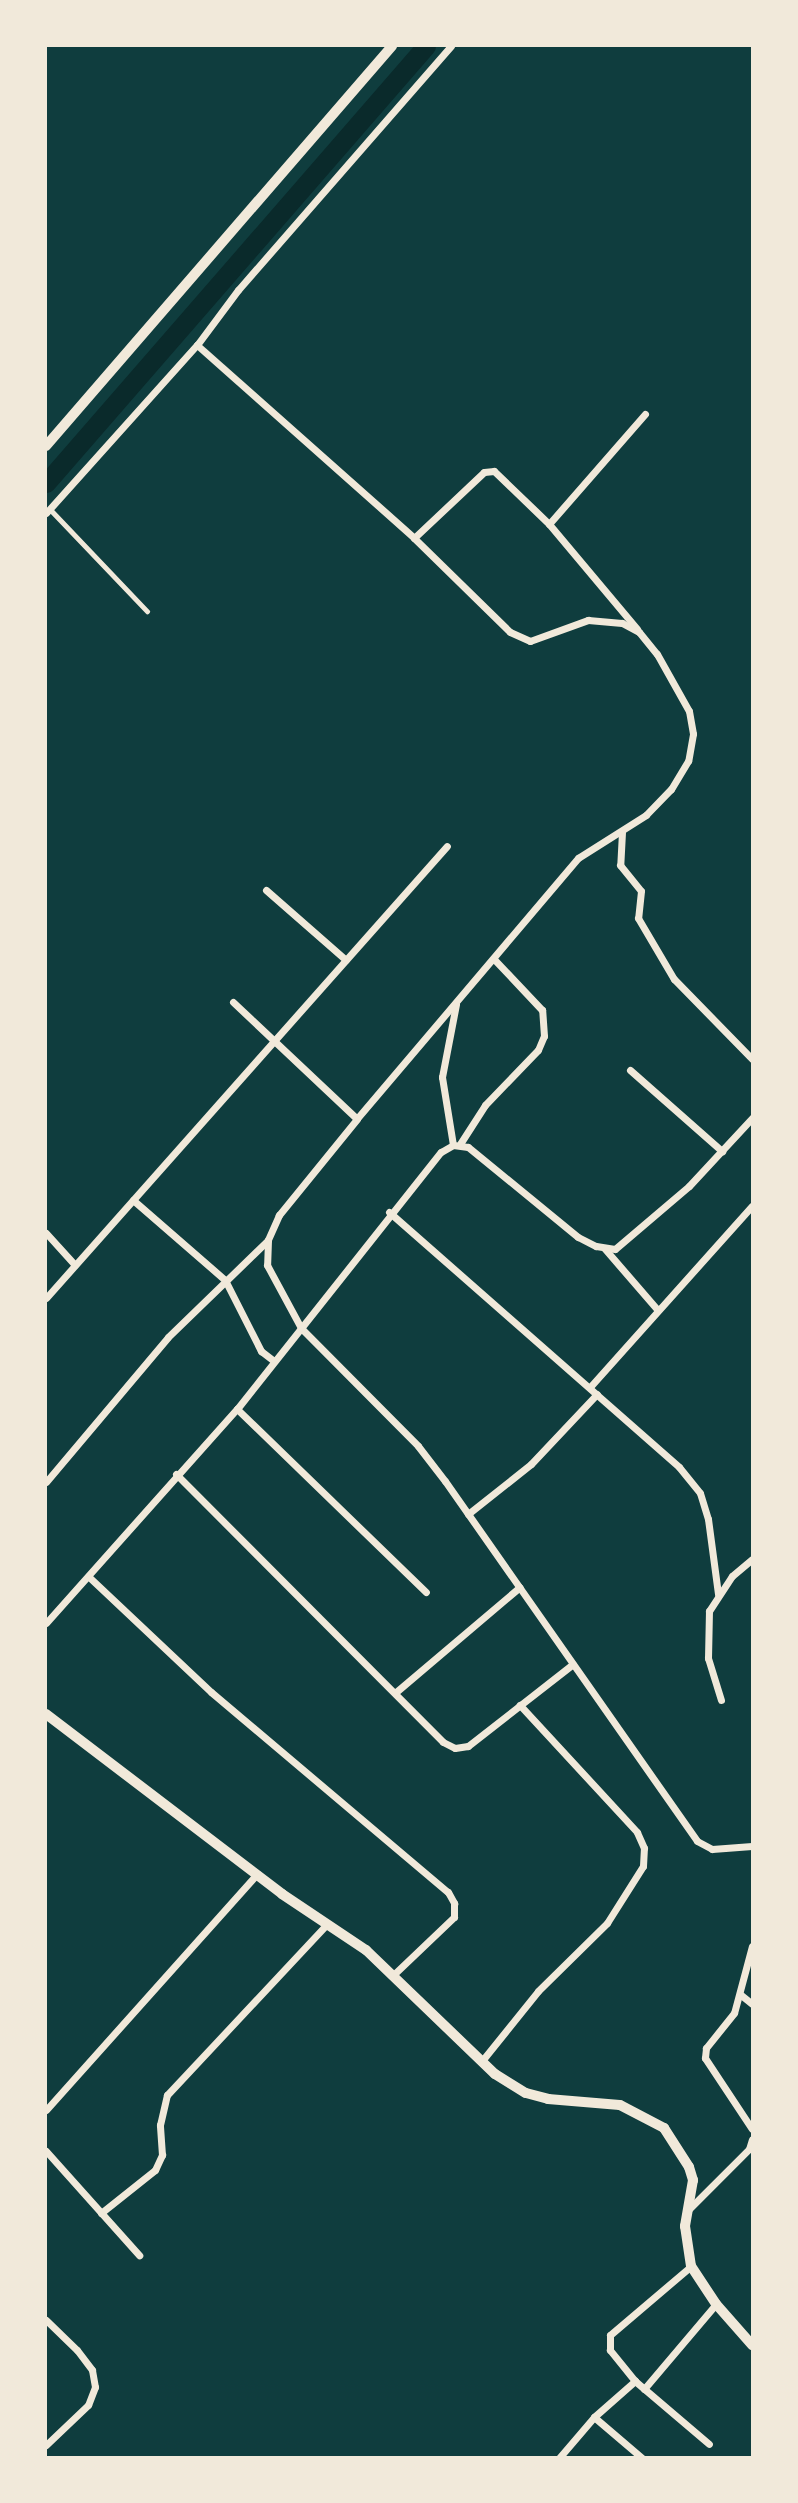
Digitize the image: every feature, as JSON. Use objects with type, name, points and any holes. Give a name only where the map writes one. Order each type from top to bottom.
[{"type":"street","points":[[46,446],[392,46]]},
{"type":"street","points":[[48,511],[197,345],[238,290],[451,46]]},
{"type":"street","points":[[197,345],[414,538],[520,638],[542,639],[604,618],[639,632]]},
{"type":"street","points":[[549,524],[645,414]]},
{"type":"street","points":[[414,538],[484,472],[494,471],[549,524],[639,632],[678,690],[693,734],[688,761],[671,789],[622,832],[578,858],[357,1119],[279,1215],[268,1240],[267,1265],[301,1328],[418,1446],[697,1841],[712,1849],[752,1846]]},
{"type":"street","points":[[622,832],[621,865],[641,891],[638,918],[674,979],[752,1059]]},
{"type":"street","points":[[46,1297],[275,1043],[447,846]]},
{"type":"street","points":[[266,890],[346,960]]},
{"type":"street","points":[[46,1623],[89,1577],[176,1474],[237,1409],[389,1212],[440,1152],[456,1145],[485,1105],[538,1050],[544,1037],[542,1010],[494,959]]},
{"type":"street","points":[[233,1002],[357,1119]]},
{"type":"street","points":[[456,1003],[442,1077],[456,1145],[578,1237],[605,1249],[656,1308]]},
{"type":"street","points":[[630,1070],[722,1151]]},
{"type":"street","points":[[605,1249],[624,1246],[722,1151],[752,1118]]},
{"type":"street","points":[[133,1200],[225,1280],[261,1351],[274,1362]]},
{"type":"street","points":[[590,1387],[656,1308],[752,1206]]},
{"type":"street","points":[[389,1212],[679,1467],[700,1493],[708,1519],[718,1594],[707,1629],[708,1658],[721,1700]]},
{"type":"street","points":[[46,1233],[75,1265]]},
{"type":"street","points":[[46,1482],[118,1392],[225,1280],[268,1240]]},
{"type":"street","points":[[468,1514],[531,1464],[597,1394]]},
{"type":"street","points":[[237,1409],[426,1592]]},
{"type":"street","points":[[176,1474],[443,1742],[456,1748],[468,1746],[573,1664]]},
{"type":"street","points":[[718,1594],[752,1559]]},
{"type":"street","points":[[89,1577],[211,1692],[448,1892],[454,1917],[393,1975]]},
{"type":"street","points":[[396,1692],[520,1587]]},
{"type":"street","points":[[481,2062],[538,1991],[607,1923],[643,1866],[644,1848],[637,1832],[520,1705]]},
{"type":"street","points":[[46,1714],[393,1975],[481,2062],[526,2093],[621,2105],[647,2116],[664,2128],[689,2167],[689,2209],[685,2246],[691,2266],[716,2305],[752,2345]]},
{"type":"street","points":[[46,2109],[257,1874]]},
{"type":"street","points":[[101,2213],[155,2170],[162,2154],[160,2118],[167,2095],[327,1925]]},
{"type":"street","points":[[752,1946],[749,1975],[734,2013],[706,2048],[705,2058],[752,2129]]},
{"type":"street","points":[[741,1994],[752,2004]]},
{"type":"street","points":[[689,2209],[749,2149],[752,2139]]},
{"type":"street","points":[[46,2151],[139,2255]]},
{"type":"street","points":[[691,2266],[610,2335],[610,2350],[635,2381],[709,2444]]},
{"type":"street","points":[[645,2389],[716,2305]]},
{"type":"street","points":[[46,2320],[84,2360],[95,2387],[89,2405],[46,2445]]},
{"type":"street","points":[[559,2458],[594,2417],[635,2381]]},
{"type":"street","points":[[594,2417],[642,2458]]},
{"type":"lane","points":[[48,511],[147,611]]},
{"type":"waterway","points":[[46,483],[426,46]]}]
